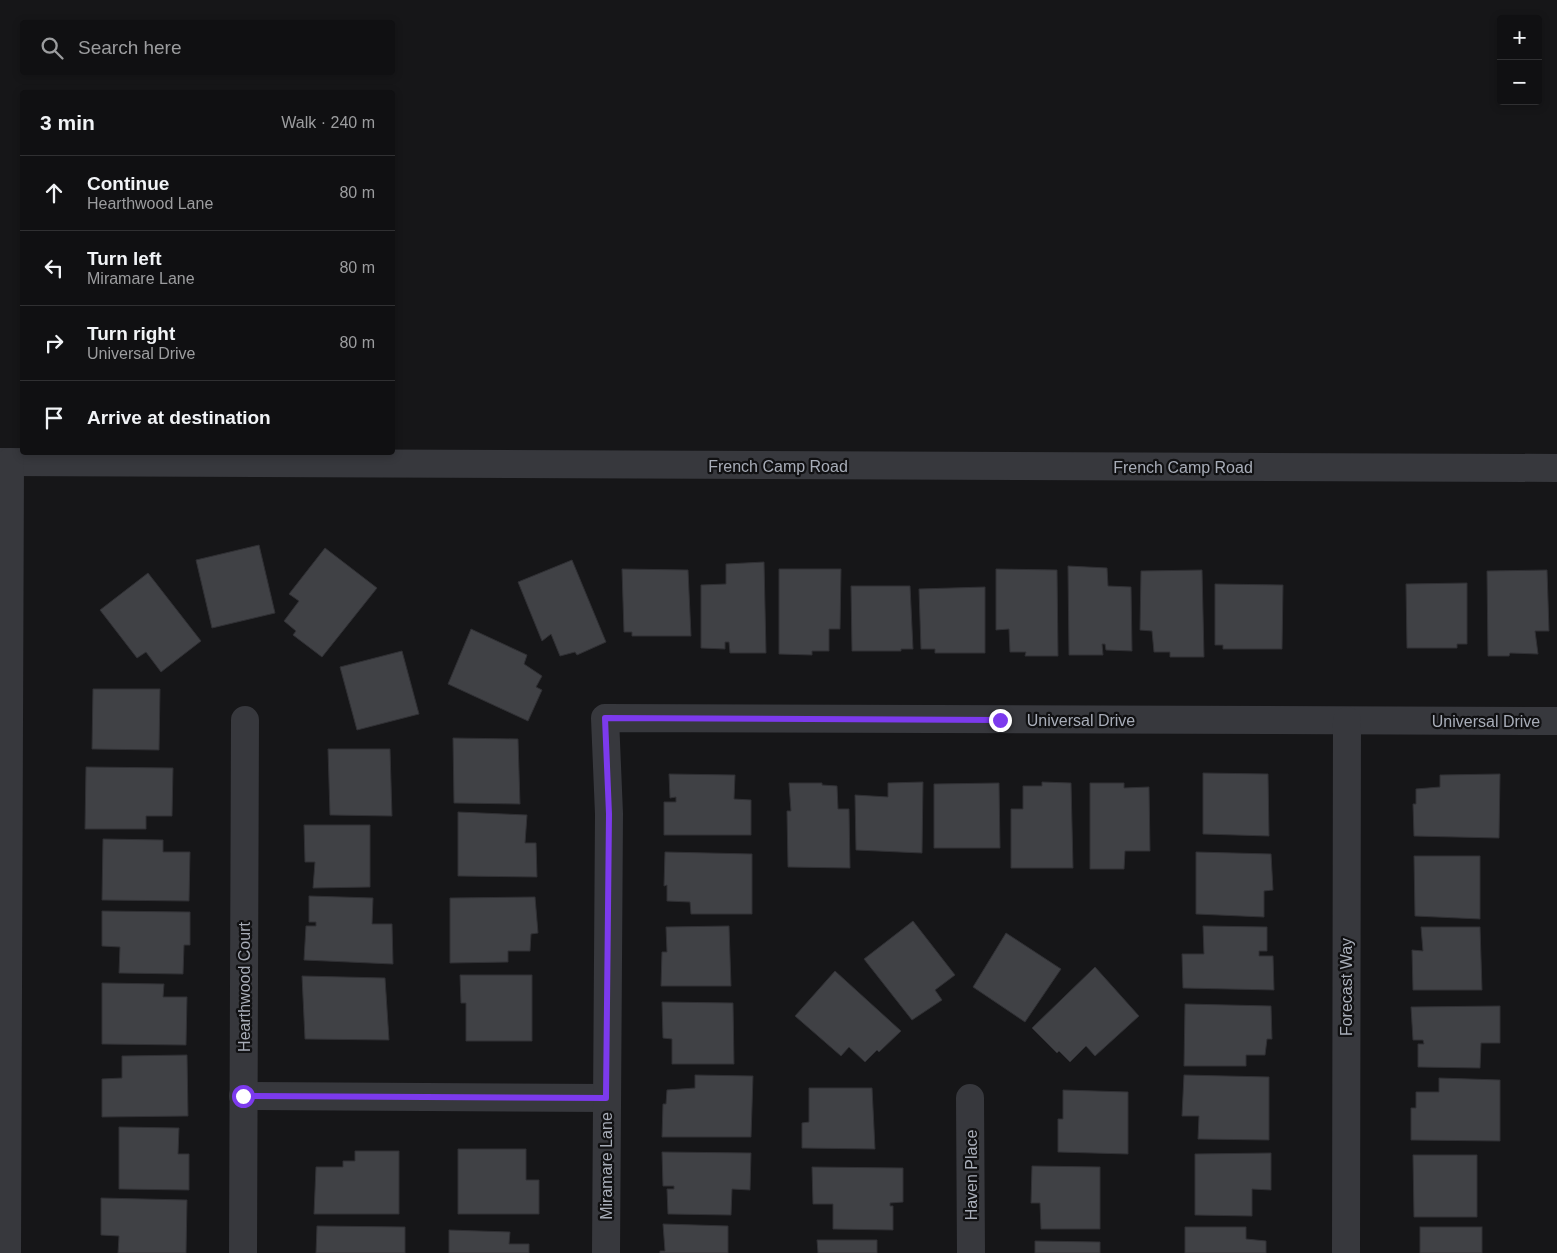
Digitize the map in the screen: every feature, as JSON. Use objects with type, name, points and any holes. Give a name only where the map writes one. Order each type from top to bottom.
[{"type":"street","name":"French Camp Road","points":[[5,462],[1557,468]]},
{"type":"street","points":[[5,462],[4,1088],[7,1253]]},
{"type":"street","name":"Universal Drive","points":[[605,718],[1557,721]]},
{"type":"street","name":"Miramare Lane","points":[[605,718],[609,814],[606,1253]]},
{"type":"street","name":"Hearthwood Court","points":[[242,1253],[245,720]]},
{"type":"street","name":"Forecast Way","points":[[1346,1253],[1347,721]]},
{"type":"street","points":[[243,1096],[606,1098]]},
{"type":"street","name":"Haven Place","points":[[970,1098],[971,1253]]},
{"type":"building","points":[[259,545],[275,613],[212,628],[196,560]]},
{"type":"building","points":[[325,548],[377,588],[322,657],[293,635],[296,631],[284,621],[299,601],[289,594]]},
{"type":"building","points":[[572,560],[606,642],[577,655],[575,652],[560,656],[551,634],[542,641],[518,582]]},
{"type":"building","points":[[764,562],[766,653],[730,653],[729,642],[725,642],[725,649],[701,648],[701,585],[726,584],[726,564]]},
{"type":"building","points":[[1068,566],[1107,568],[1108,586],[1131,587],[1132,651],[1106,650],[1105,644],[1102,644],[1103,655],[1069,655]]},
{"type":"building","points":[[622,569],[688,570],[691,636],[632,636],[632,632],[624,632]]},
{"type":"building","points":[[779,569],[841,569],[840,629],[829,629],[829,651],[812,651],[812,655],[779,654]]},
{"type":"building","points":[[996,569],[1057,570],[1058,656],[1025,656],[1026,652],[1010,652],[1009,629],[996,630]]},
{"type":"building","points":[[1202,570],[1204,657],[1170,657],[1170,652],[1154,652],[1152,631],[1140,630],[1141,571]]},
{"type":"building","points":[[1547,570],[1549,631],[1535,631],[1538,654],[1510,653],[1509,656],[1488,656],[1487,571]]},
{"type":"building","points":[[148,573],[201,641],[161,672],[146,652],[137,658],[100,610]]},
{"type":"building","points":[[1467,583],[1467,644],[1457,644],[1457,648],[1407,648],[1406,584]]},
{"type":"building","points":[[1215,584],[1283,585],[1282,649],[1223,649],[1223,645],[1215,645]]},
{"type":"building","points":[[851,586],[910,586],[913,649],[901,649],[901,651],[852,651]]},
{"type":"building","points":[[985,587],[985,653],[935,653],[935,649],[921,649],[919,589]]},
{"type":"building","points":[[471,629],[527,655],[524,664],[542,676],[536,687],[542,690],[528,721],[448,684]]},
{"type":"building","points":[[402,651],[419,714],[357,730],[340,667]]},
{"type":"building","points":[[93,689],[160,689],[159,750],[92,749]]},
{"type":"building","points":[[453,738],[518,739],[520,804],[454,803]]},
{"type":"building","points":[[328,749],[390,749],[392,816],[330,815]]},
{"type":"building","points":[[86,767],[173,768],[172,816],[146,816],[146,829],[85,829]]},
{"type":"building","points":[[1203,773],[1268,774],[1269,836],[1203,834]]},
{"type":"building","points":[[669,774],[735,775],[734,799],[751,800],[751,835],[664,835],[664,802],[676,802],[676,797],[670,798]]},
{"type":"building","points":[[1500,774],[1499,838],[1414,836],[1413,804],[1416,804],[1416,789],[1440,787],[1440,775]]},
{"type":"building","points":[[923,782],[922,853],[856,850],[855,795],[888,797],[888,783]]},
{"type":"building","points":[[1042,782],[1071,783],[1073,868],[1011,868],[1011,809],[1023,809],[1023,786],[1042,786]]},
{"type":"building","points":[[789,783],[822,783],[822,785],[837,786],[838,809],[849,809],[850,868],[788,867],[787,811],[791,811]]},
{"type":"building","points":[[999,783],[1000,848],[934,848],[934,784]]},
{"type":"building","points":[[1090,783],[1124,783],[1124,788],[1149,787],[1150,851],[1125,851],[1124,869],[1090,869]]},
{"type":"building","points":[[458,812],[527,815],[525,843],[536,843],[537,877],[458,876]]},
{"type":"building","points":[[304,825],[370,825],[370,887],[313,888],[315,862],[305,862]]},
{"type":"building","points":[[103,839],[163,840],[163,852],[190,852],[189,901],[102,900]]},
{"type":"building","points":[[665,852],[752,854],[752,914],[691,914],[690,902],[667,901],[667,885],[664,886]]},
{"type":"building","points":[[1196,852],[1271,854],[1273,890],[1264,891],[1264,917],[1196,914]]},
{"type":"building","points":[[1414,856],[1480,856],[1480,919],[1415,916]]},
{"type":"building","points":[[309,896],[373,898],[372,924],[392,924],[393,964],[304,960],[306,926],[316,926],[316,922],[309,922]]},
{"type":"building","points":[[535,897],[538,933],[531,934],[530,951],[508,951],[508,962],[450,963],[450,898]]},
{"type":"building","points":[[102,911],[190,912],[190,945],[184,945],[183,974],[119,973],[120,947],[102,946]]},
{"type":"building","points":[[913,921],[955,975],[935,990],[942,1000],[912,1020],[864,959]]},
{"type":"building","points":[[729,926],[731,986],[661,986],[662,952],[667,952],[666,927]]},
{"type":"building","points":[[1203,926],[1267,927],[1267,951],[1259,951],[1259,956],[1273,956],[1274,990],[1183,988],[1182,954],[1204,954]]},
{"type":"building","points":[[1421,927],[1480,927],[1482,990],[1413,990],[1412,950],[1423,951]]},
{"type":"building","points":[[1006,933],[1061,969],[1025,1022],[973,987]]},
{"type":"building","points":[[1095,967],[1139,1016],[1095,1056],[1086,1046],[1070,1062],[1059,1051],[1057,1053],[1032,1028]]},
{"type":"building","points":[[835,971],[901,1031],[879,1052],[877,1050],[865,1062],[849,1047],[841,1056],[795,1016]]},
{"type":"building","points":[[460,975],[532,975],[532,1041],[466,1041],[466,1003],[461,1003]]},
{"type":"building","points":[[302,976],[385,978],[389,1040],[305,1039]]},
{"type":"building","points":[[102,983],[164,984],[163,997],[187,997],[186,1045],[102,1044]]},
{"type":"building","points":[[662,1002],[733,1003],[734,1064],[672,1064],[672,1039],[663,1038]]},
{"type":"building","points":[[1185,1004],[1271,1006],[1272,1039],[1267,1039],[1265,1055],[1246,1055],[1246,1066],[1184,1066]]},
{"type":"building","points":[[1500,1006],[1500,1043],[1481,1043],[1480,1068],[1418,1067],[1418,1044],[1424,1044],[1423,1040],[1413,1040],[1411,1007]]},
{"type":"building","points":[[187,1055],[188,1116],[102,1117],[102,1079],[122,1078],[122,1056]]},
{"type":"building","points":[[695,1075],[753,1076],[751,1137],[662,1137],[663,1104],[666,1104],[667,1090],[695,1088]]},
{"type":"building","points":[[1184,1075],[1269,1077],[1269,1140],[1198,1139],[1199,1116],[1182,1116]]},
{"type":"building","points":[[1439,1078],[1500,1080],[1500,1141],[1411,1140],[1411,1108],[1416,1108],[1416,1092],[1439,1092]]},
{"type":"building","points":[[809,1088],[872,1088],[875,1149],[802,1148],[802,1123],[809,1122]]},
{"type":"building","points":[[1063,1090],[1128,1092],[1128,1154],[1058,1152],[1058,1119],[1063,1119]]},
{"type":"building","points":[[119,1127],[179,1128],[178,1154],[189,1154],[189,1190],[119,1189]]},
{"type":"building","points":[[458,1149],[526,1149],[526,1180],[539,1180],[539,1214],[458,1214]]},
{"type":"building","points":[[355,1151],[399,1151],[399,1214],[314,1214],[316,1167],[343,1167],[343,1161],[355,1161]]},
{"type":"building","points":[[662,1152],[751,1153],[750,1190],[732,1189],[731,1215],[668,1214],[667,1189],[674,1189],[674,1186],[663,1186]]},
{"type":"building","points":[[1271,1153],[1271,1190],[1252,1189],[1252,1216],[1195,1215],[1195,1154]]},
{"type":"building","points":[[1413,1155],[1477,1155],[1477,1217],[1414,1217]]},
{"type":"building","points":[[1032,1166],[1100,1167],[1100,1229],[1041,1229],[1040,1203],[1031,1203]]},
{"type":"building","points":[[812,1167],[903,1168],[903,1202],[890,1203],[890,1206],[893,1206],[893,1230],[833,1229],[833,1204],[813,1204]]},
{"type":"building","points":[[101,1198],[187,1200],[186,1253],[118,1253],[119,1236],[101,1235]]},
{"type":"building","points":[[663,1224],[728,1226],[728,1253],[660,1253],[660,1251],[665,1251]]},
{"type":"building","points":[[317,1226],[405,1227],[405,1253],[316,1253]]},
{"type":"building","points":[[1185,1227],[1246,1227],[1246,1239],[1266,1241],[1266,1253],[1185,1253]]},
{"type":"building","points":[[1420,1227],[1482,1227],[1482,1253],[1420,1253]]},
{"type":"building","points":[[449,1230],[510,1232],[509,1244],[529,1244],[529,1253],[449,1253]]},
{"type":"building","points":[[817,1240],[877,1240],[877,1253],[818,1253]]},
{"type":"building","points":[[1035,1241],[1100,1242],[1100,1253],[1035,1253]]},
{"type":"route","points":[[243,1096],[606,1098],[609,814],[605,718],[1000,720]]}]
